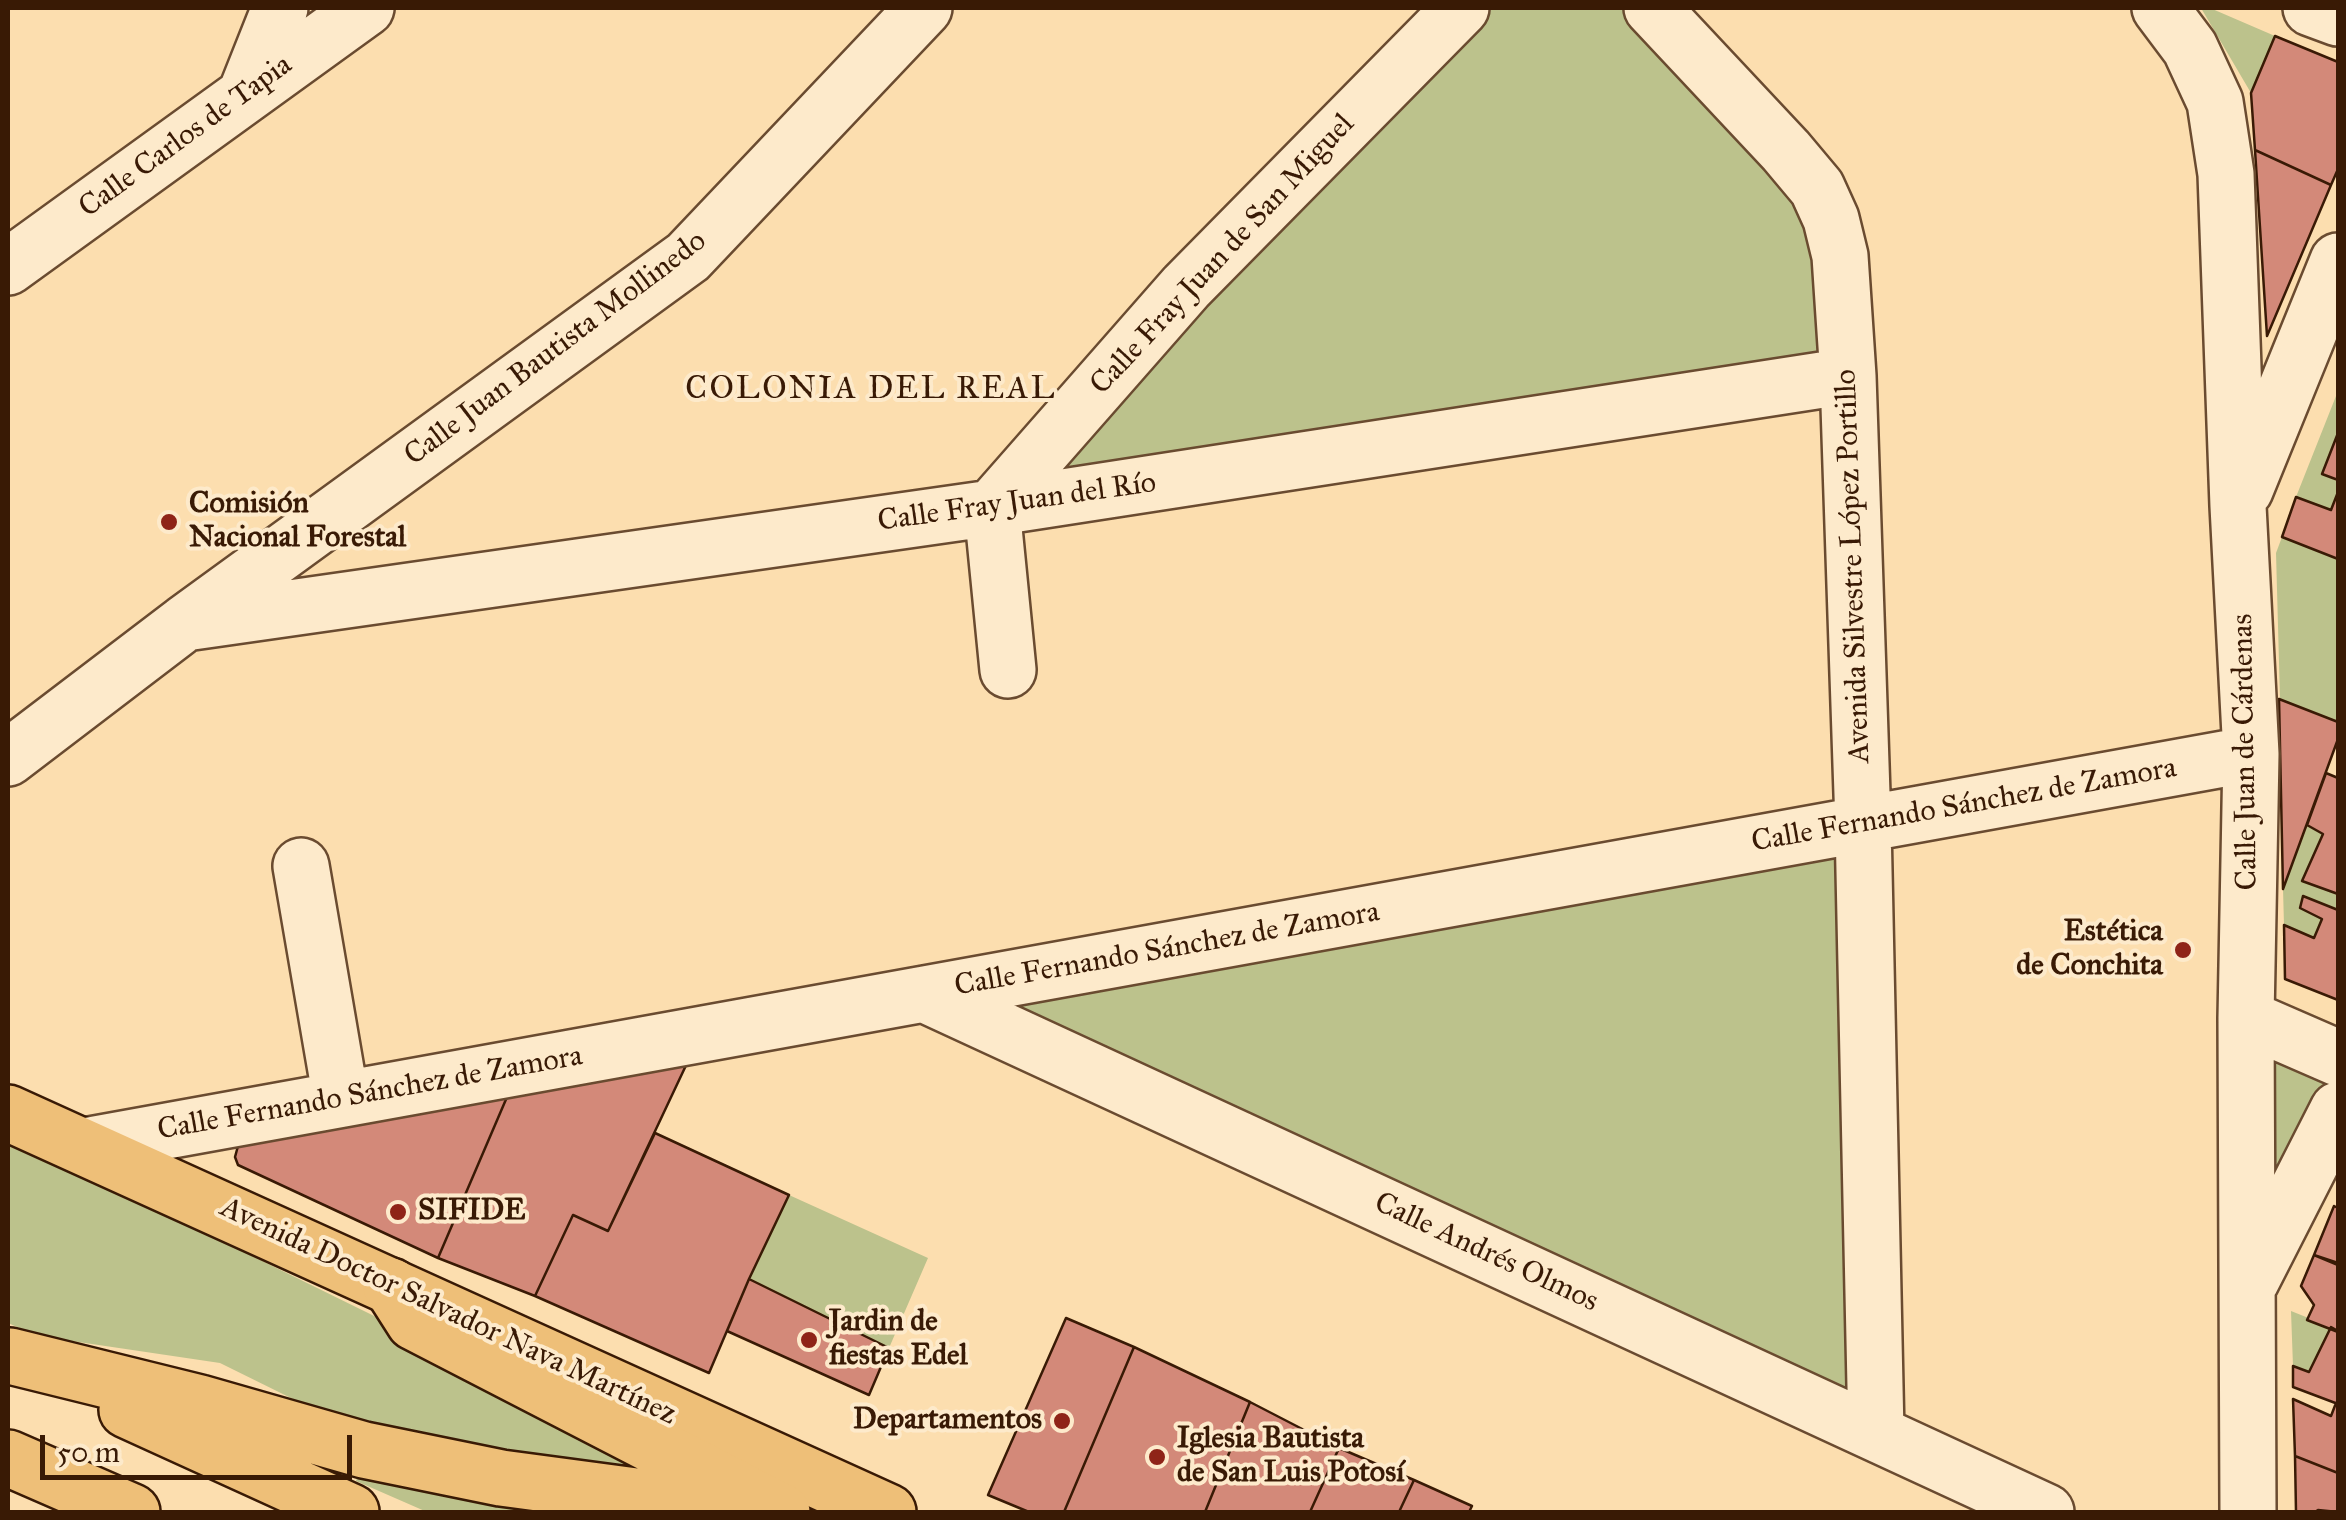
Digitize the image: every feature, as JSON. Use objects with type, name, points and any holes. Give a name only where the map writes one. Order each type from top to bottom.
[{"type":"main road","name":"Avenida Doctor Salvador Nava Martínez","points":[[8,1113],[888,1512]]},
{"type":"main road","points":[[391,1286],[414,1322],[782,1512]]},
{"type":"main road","points":[[9,1356],[351,1512]]},
{"type":"main road","points":[[9,1356],[200,1403],[364,1450],[502,1478],[730,1512]]},
{"type":"main road","points":[[8,1458],[132,1512]]},
{"type":"street","points":[[247,91],[280,8]]},
{"type":"street","name":"Calle Carlos de Tapia","points":[[8,267],[366,8]]},
{"type":"street","name":"Calle Juan Bautista Mollinedo","points":[[8,758],[185,623],[688,257],[924,8]]},
{"type":"street","name":"Calle Fray Juan de San Miguel","points":[[992,508],[1186,287],[1461,8]]},
{"type":"street","name":"Avenida Silvestre López Portillo","points":[[1652,8],[1817,188],[1831,219],[1840,256],[1848,376],[1863,824],[1876,1433]]},
{"type":"street","name":"Calle Juan de Cárdenas","points":[[2160,8],[2190,48],[2215,102],[2226,174],[2251,754],[2246,1018],[2248,1512]]},
{"type":"street","points":[[2311,8],[2338,18]]},
{"type":"street","points":[[2238,506],[2338,262]]},
{"type":"street","name":"Calle Fray Juan del Río","points":[[185,623],[992,508],[1848,376]]},
{"type":"street","points":[[992,508],[1008,670]]},
{"type":"street","name":"Calle Fernando Sánchez de Zamora","points":[[84,1146],[2251,754]]},
{"type":"street","points":[[301,866],[341,1100]]},
{"type":"street","name":"Calle Andrés Olmos","points":[[924,994],[2046,1512]]},
{"type":"street","points":[[2246,1018],[2338,1058]]},
{"type":"street","points":[[2246,1293],[2338,1110]]},
{"type":"green space","points":[[1461,8],[1652,8],[1786,151],[1848,376],[992,508]]},
{"type":"green space","points":[[2201,8],[2210,8],[2275,36],[2251,93]]},
{"type":"green space","points":[[2338,391],[2338,433],[2322,473],[2338,482],[2331,510],[2296,497]]},
{"type":"green space","points":[[2282,537],[2338,559],[2338,722],[2280,699],[2276,553]]},
{"type":"green space","points":[[1863,824],[1876,1433],[924,994]]},
{"type":"green space","points":[[2307,825],[2323,834],[2302,880],[2338,894],[2338,910],[2303,897],[2300,908],[2322,919],[2314,938],[2284,925],[2283,889]]},
{"type":"green space","points":[[2246,1018],[2338,1058],[2338,1110],[2246,1293]]},
{"type":"green space","points":[[8,1138],[710,1481],[378,1441],[220,1363],[38,1336],[8,1323]]},
{"type":"green space","points":[[789,1195],[928,1258],[889,1348],[749,1279]]},
{"type":"green space","points":[[2291,1311],[2331,1327],[2309,1372],[2293,1366]]},
{"type":"green space","points":[[364,1450],[722,1512],[427,1512],[356,1481]]},
{"type":"building","points":[[2275,36],[2338,62],[2338,169],[2331,185],[2255,150],[2251,93]]},
{"type":"building","points":[[2255,150],[2331,185],[2267,336]]},
{"type":"building","points":[[2338,433],[2338,480],[2322,474]]},
{"type":"building","points":[[2338,492],[2338,559],[2282,537],[2296,497],[2331,510]]},
{"type":"building","points":[[2279,699],[2338,722],[2338,739],[2283,889]]},
{"type":"building","points":[[2326,773],[2338,778],[2338,894],[2302,881],[2323,834],[2307,825]]},
{"type":"building","points":[[2303,896],[2338,910],[2338,1000],[2285,979],[2284,925],[2314,938],[2322,919],[2300,908]]},
{"type":"building","points":[[689,1059],[608,1231],[573,1215],[535,1296],[438,1258],[507,1097]]},
{"type":"building","name":"SIFIDE","points":[[507,1097],[438,1258],[238,1165],[235,1157],[238,1146]]},
{"type":"building","points":[[655,1133],[789,1195],[709,1373],[535,1296],[573,1215],[608,1231]]},
{"type":"building","points":[[2334,1206],[2338,1208],[2338,1263],[2314,1255]]},
{"type":"building","points":[[2314,1255],[2338,1265],[2338,1332],[2307,1320],[2314,1305],[2301,1286]]},
{"type":"building","name":"Jardin de fiestas Edel","points":[[749,1279],[889,1348],[869,1395],[727,1331]]},
{"type":"building","name":"Departamentos","points":[[1066,1318],[1134,1347],[1064,1512],[1029,1512],[988,1495]]},
{"type":"building","points":[[2331,1327],[2338,1331],[2338,1404],[2293,1387],[2293,1366],[2309,1372]]},
{"type":"building","name":"Iglesia Bautista de San Luis Potosí","points":[[1134,1347],[1250,1402],[1205,1512],[1064,1512]]},
{"type":"building","points":[[2293,1399],[2331,1416],[2338,1404],[2338,1473],[2295,1456]]},
{"type":"building","points":[[1250,1402],[1339,1448],[1310,1512],[1205,1512]]},
{"type":"building","points":[[1339,1448],[1414,1480],[1399,1512],[1310,1512]]},
{"type":"building","points":[[2295,1456],[2338,1473],[2338,1512],[2296,1512]]},
{"type":"building","points":[[1414,1480],[1472,1506],[1469,1512],[1399,1512]]},
{"type":"place","name":"Comisión Nacional Forestal","points":[[169,522]]},
{"type":"place","name":"Estética de Conchita","points":[[2183,950]]},
{"type":"place","name":"SIFIDE","points":[[398,1212]]},
{"type":"place","name":"Jardin de fiestas Edel","points":[[809,1340]]},
{"type":"place","name":"Departamentos","points":[[1062,1421]]},
{"type":"place","name":"Iglesia Bautista de San Luis Potosí","points":[[1157,1457]]},
{"type":"district","name":"COLONIA DEL REAL","points":[[871,390]]}]
